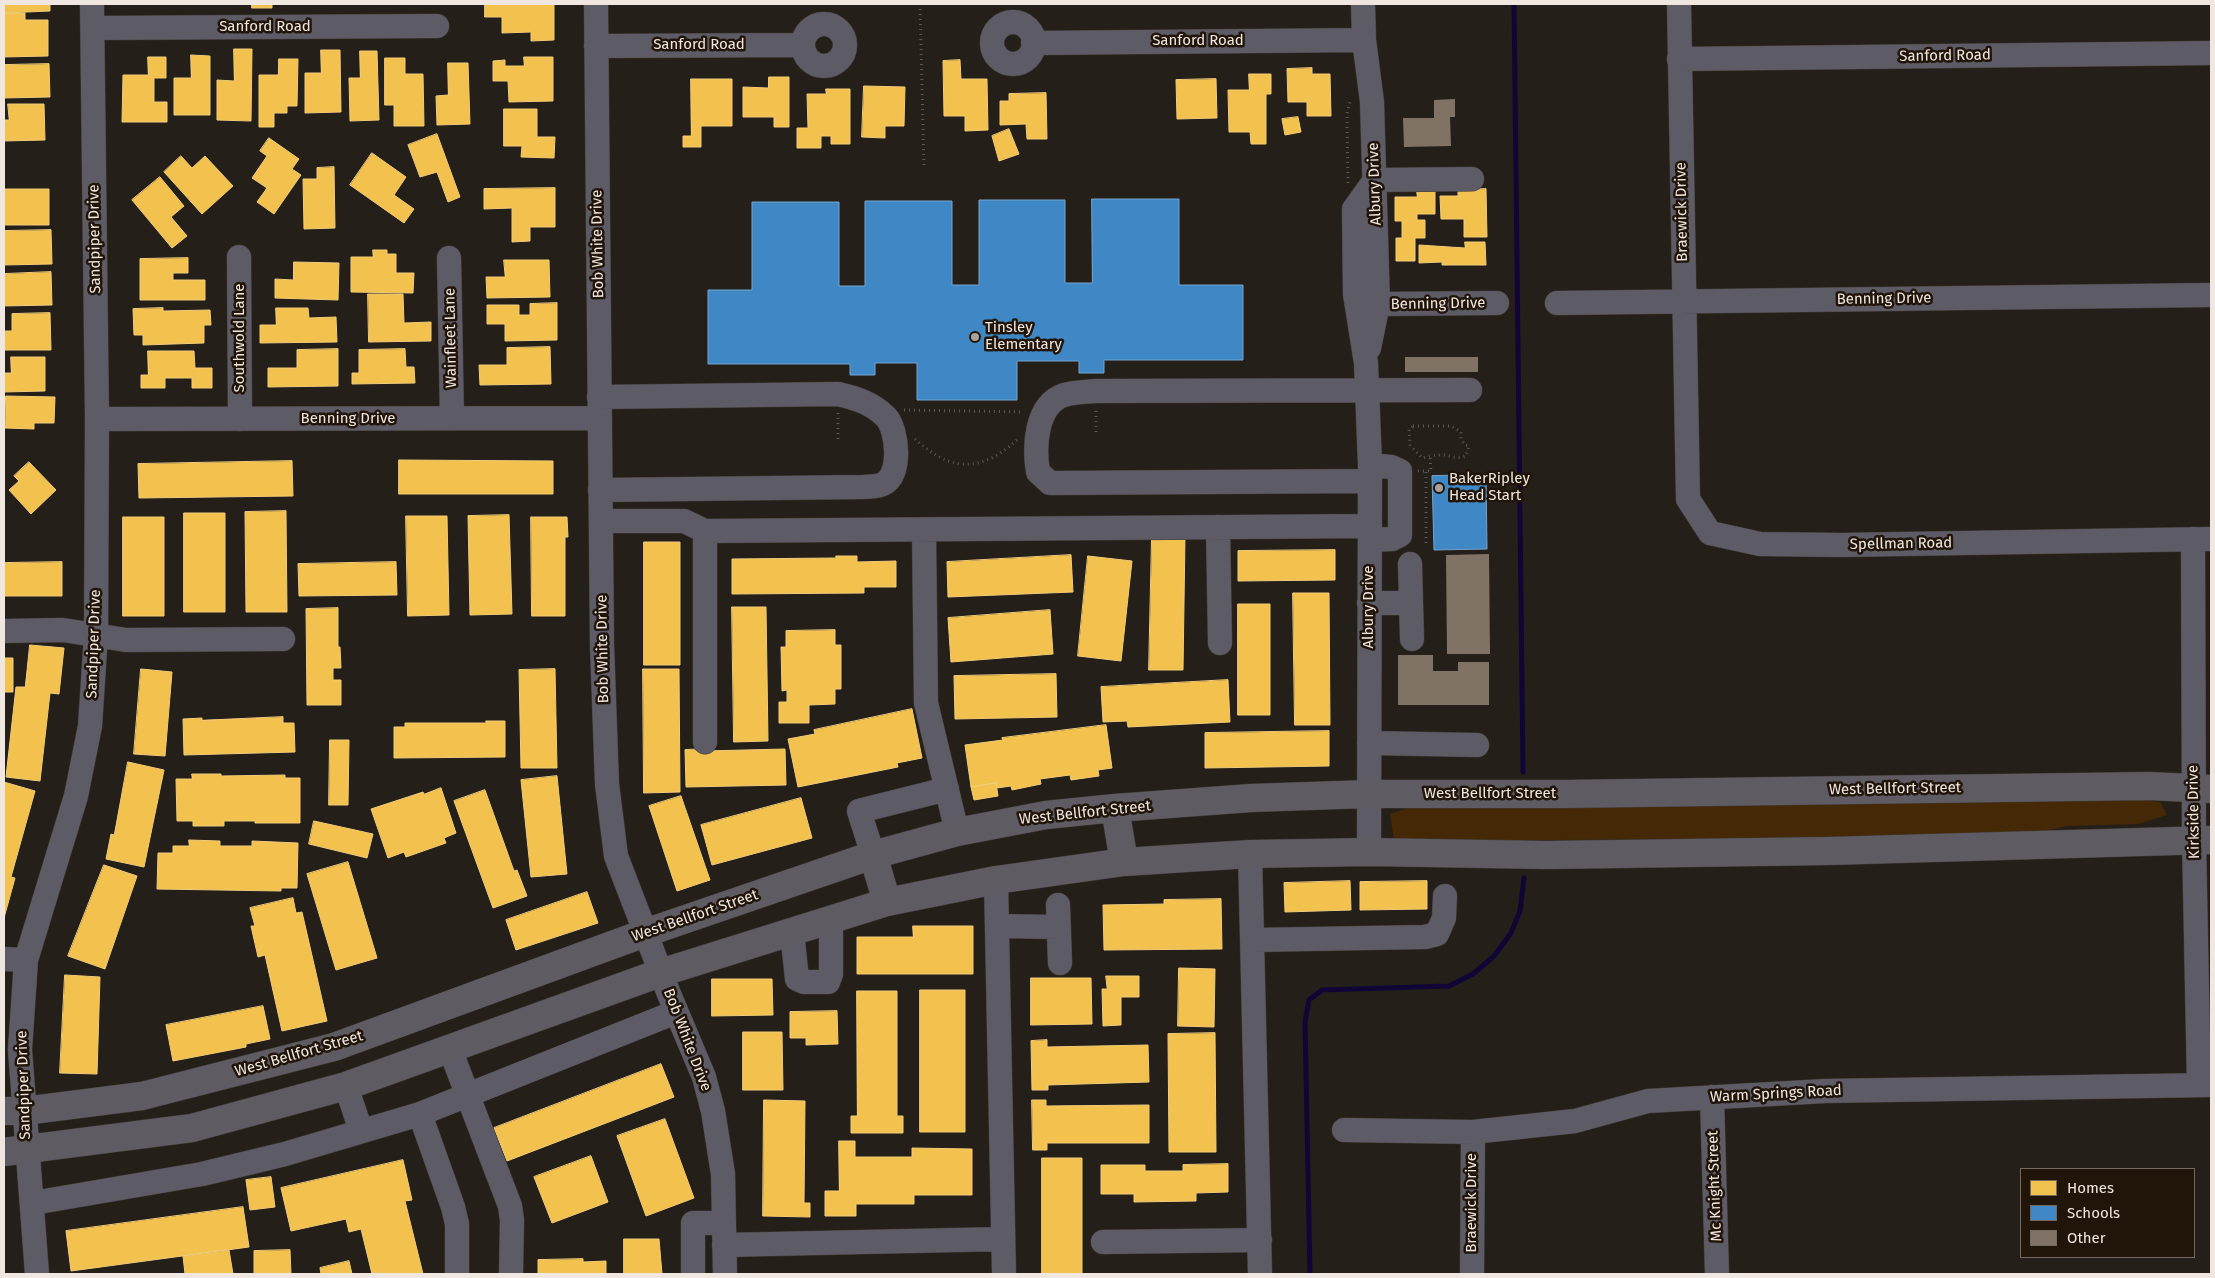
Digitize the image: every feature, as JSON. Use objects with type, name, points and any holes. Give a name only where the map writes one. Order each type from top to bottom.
[{"type":"main road","name":"West Bellfort Street","points":[[14,1111],[142,1096],[334,1048],[645,933],[873,855],[957,832],[1046,815],[1251,798],[1369,794],[1564,794],[2150,786],[2203,789]]},
{"type":"main road","points":[[1116,808],[1124,862]]},
{"type":"main road","points":[[15,1151],[192,1128],[346,1086],[660,973],[887,902],[996,880],[1124,862],[1250,854],[1369,852],[1547,855],[1828,851],[2203,840]]},
{"type":"main road","points":[[873,855],[887,902]]},
{"type":"main road","points":[[334,1048],[346,1086]]},
{"type":"street","name":"Sandpiper Drive","points":[[38,1274],[33,1203],[15,1151],[14,1111],[20,1050],[15,960],[76,796],[90,726],[96,634],[97,419],[92,4]]},
{"type":"street","name":"Bob White Drive","points":[[596,4],[600,521],[607,784],[616,856],[660,973],[704,1078],[713,1111],[723,1174],[724,1274]]},
{"type":"street","name":"Albury Drive","points":[[1363,4],[1364,40],[1372,102],[1378,304],[1366,362]]},
{"type":"street","name":"Braewick Drive","points":[[1679,4],[1686,421]]},
{"type":"street","name":"Sanford Road","points":[[92,28],[437,26]]},
{"type":"street","name":"Sanford Road","points":[[1034,43],[1364,40]]},
{"type":"street","name":"Sanford Road","points":[[596,46],[802,45]]},
{"type":"street","name":"Sanford Road","points":[[1680,59],[2211,52]]},
{"type":"street","name":"Albury Drive","points":[[1369,852],[1370,473],[1366,362],[1355,294],[1354,209],[1375,180]]},
{"type":"street","points":[[1375,180],[1472,180]]},
{"type":"street","name":"Southwold Lane","points":[[239,257],[240,419]]},
{"type":"street","name":"Wainfleet Lane","points":[[449,258],[452,418]]},
{"type":"street","name":"Benning Drive","points":[[1557,303],[2211,295]]},
{"type":"street","name":"Benning Drive","points":[[1378,304],[1498,303]]},
{"type":"street","points":[[600,521],[684,522],[705,531],[1218,527],[1370,533],[1392,538],[1400,535],[1400,471],[1391,467],[1370,473],[1050,483],[1038,472],[1036,442],[1041,422],[1048,408],[1062,396],[1096,390],[1470,390]]},
{"type":"street","name":"Benning Drive","points":[[97,419],[452,418],[600,407],[838,394],[858,398],[874,406],[888,418],[895,435],[896,458],[894,473],[884,484],[864,487],[600,490]]},
{"type":"street","name":"Spellman Road","points":[[1686,421],[1688,499],[1710,533],[1718,535],[1760,544],[1823,545],[2202,539]]},
{"type":"street","points":[[1218,527],[1220,643]]},
{"type":"street","points":[[924,530],[926,702],[957,832]]},
{"type":"street","points":[[705,531],[705,742]]},
{"type":"street","name":"Kirkside Drive","points":[[2202,539],[2205,1085]]},
{"type":"street","points":[[1410,564],[1412,639]]},
{"type":"street","points":[[1369,603],[1411,603]]},
{"type":"street","points":[[4,631],[64,630],[126,640],[282,639]]},
{"type":"street","points":[[1369,742],[1477,745]]},
{"type":"street","points":[[873,855],[859,810],[946,789]]},
{"type":"street","points":[[1250,854],[1260,1274]]},
{"type":"street","points":[[996,880],[1004,1274]]},
{"type":"street","points":[[1252,940],[1425,937],[1437,934],[1444,918],[1445,896]]},
{"type":"street","points":[[998,926],[1058,916],[1060,963]]},
{"type":"street","points":[[792,932],[797,979],[804,982],[828,982],[831,974],[831,920]]},
{"type":"street","points":[[33,1203],[202,1174],[285,1154],[420,1114],[676,1012]]},
{"type":"street","points":[[450,1049],[510,1206],[512,1220],[511,1274]]},
{"type":"street","name":"Warm Springs Road","points":[[1344,1130],[1472,1132],[1575,1121],[1648,1101],[1825,1091],[2205,1085]]},
{"type":"street","points":[[346,1086],[361,1131]]},
{"type":"street","name":"Mc Knight Street","points":[[1712,1098],[1718,1274]]},
{"type":"street","points":[[420,1114],[453,1207],[457,1224],[457,1274]]},
{"type":"street","name":"Braewick Drive","points":[[1472,1132],[1472,1274]]},
{"type":"street","points":[[693,1274],[693,1223],[724,1234],[1003,1239]]},
{"type":"street","points":[[1103,1242],[1260,1240]]},
{"type":"path","points":[[920,4],[924,168]]},
{"type":"path","points":[[904,410],[1026,412]]},
{"type":"path","points":[[1096,410],[1096,436]]},
{"type":"path","points":[[838,413],[838,440]]},
{"type":"path","points":[[1413,426],[1451,426],[1462,432],[1461,439],[1464,445],[1469,446],[1466,456],[1451,458],[1440,455],[1422,458],[1410,445],[1409,429],[1413,426]]},
{"type":"path","points":[[915,439],[938,458],[957,464],[976,464],[991,460],[1021,437]]},
{"type":"path","points":[[1426,471],[1426,543]]},
{"type":"shaded area","points":[[2122,798],[2160,802],[2167,815],[2138,824],[2067,826],[2021,837],[1394,841],[1390,814],[1414,806]]},
{"type":"building: Homes","points":[[4,4],[50,4],[50,11],[4,13]]},
{"type":"building: Homes","points":[[252,4],[272,4],[272,8],[252,8]]},
{"type":"building: Homes","points":[[485,4],[554,4],[554,40],[531,41],[531,32],[502,33],[502,17],[485,17]]},
{"type":"building: Homes","points":[[4,13],[25,13],[25,20],[48,20],[48,56],[4,57]]},
{"type":"building: Homes","points":[[234,49],[252,49],[251,121],[217,120],[217,80],[234,81]]},
{"type":"building: Homes","points":[[321,50],[340,50],[341,112],[305,113],[305,73],[321,73]]},
{"type":"building: Homes","points":[[360,51],[377,51],[379,120],[350,121],[349,78],[360,78]]},
{"type":"building: Homes","points":[[191,55],[210,56],[210,115],[174,115],[174,78],[191,78]]},
{"type":"building: Homes","points":[[148,57],[166,57],[166,78],[154,78],[154,102],[167,102],[167,122],[122,122],[123,75],[148,75]]},
{"type":"building: Homes","points":[[524,57],[553,57],[553,101],[509,102],[508,81],[493,81],[493,61],[505,60],[505,66],[524,66]]},
{"type":"building: Homes","points":[[385,58],[405,58],[405,74],[423,74],[424,126],[394,126],[394,105],[385,105]]},
{"type":"building: Homes","points":[[279,59],[298,59],[297,106],[287,106],[287,113],[274,113],[274,127],[259,127],[259,75],[278,75]]},
{"type":"building: Homes","points":[[960,60],[961,79],[987,79],[988,130],[965,131],[965,116],[944,116],[943,61]]},
{"type":"building: Homes","points":[[448,63],[468,63],[470,124],[437,125],[436,96],[448,95]]},
{"type":"building: Homes","points":[[49,64],[50,97],[4,98],[4,65]]},
{"type":"building: Homes","points":[[1312,68],[1312,74],[1330,74],[1331,116],[1307,116],[1307,102],[1288,102],[1287,69]]},
{"type":"building: Homes","points":[[1249,74],[1271,74],[1271,94],[1266,94],[1266,144],[1251,144],[1250,132],[1229,132],[1228,90],[1249,90]]},
{"type":"building: Homes","points":[[769,77],[789,77],[789,127],[774,127],[774,117],[743,117],[743,87],[768,88]]},
{"type":"building: Homes","points":[[691,79],[732,79],[732,126],[701,126],[701,147],[683,147],[683,136],[691,136]]},
{"type":"building: Homes","points":[[1216,79],[1217,118],[1177,119],[1176,80]]},
{"type":"building: Homes","points":[[864,86],[905,87],[904,126],[885,126],[885,138],[862,137]]},
{"type":"building: Homes","points":[[826,89],[850,89],[850,144],[831,144],[831,136],[821,136],[821,148],[797,148],[797,128],[808,128],[807,94],[826,94]]},
{"type":"building: Homes","points":[[1046,93],[1047,139],[1027,139],[1026,124],[1000,125],[1000,101],[1009,101],[1009,94]]},
{"type":"building: Homes","points":[[8,104],[44,104],[45,140],[4,141],[4,120],[9,120]]},
{"type":"building: Homes","points":[[504,109],[537,109],[537,137],[555,137],[554,158],[521,157],[522,146],[504,146]]},
{"type":"building: Homes","points":[[1298,117],[1301,132],[1285,135],[1282,119]]},
{"type":"building: Homes","points":[[1009,129],[1019,154],[999,161],[992,136]]},
{"type":"building: Homes","points":[[437,134],[460,197],[448,202],[437,172],[420,177],[408,145]]},
{"type":"building: Homes","points":[[269,138],[299,159],[292,169],[301,175],[274,214],[257,202],[267,188],[252,178],[267,156],[260,151]]},
{"type":"building: Homes","points":[[372,153],[406,177],[394,195],[414,209],[404,223],[350,185]]},
{"type":"building: Homes","points":[[181,156],[192,168],[205,156],[233,186],[202,214],[164,172]]},
{"type":"building: Homes","points":[[334,167],[335,228],[304,229],[303,179],[317,179],[317,168]]},
{"type":"building: Homes","points":[[160,177],[184,206],[171,217],[187,236],[172,248],[132,200]]},
{"type":"building: Homes","points":[[555,188],[555,227],[530,227],[530,241],[512,242],[512,208],[484,209],[484,189]]},
{"type":"building: Homes","points":[[4,189],[49,189],[49,225],[4,225]]},
{"type":"building: Homes","points":[[1486,189],[1487,237],[1464,237],[1464,219],[1441,219],[1440,196],[1458,196],[1458,190]]},
{"type":"building: Homes","points":[[1417,191],[1435,191],[1435,214],[1417,214],[1417,220],[1425,220],[1425,238],[1415,238],[1415,261],[1396,261],[1396,238],[1402,238],[1402,221],[1395,221],[1395,197],[1417,197]]},
{"type":"building: Homes","points":[[51,230],[52,264],[4,265],[4,231]]},
{"type":"building: Homes","points":[[1465,242],[1485,242],[1486,265],[1442,265],[1442,262],[1419,263],[1419,245],[1465,248]]},
{"type":"building: Homes","points":[[373,250],[387,250],[387,254],[396,254],[396,273],[414,273],[413,293],[351,292],[351,257],[373,257]]},
{"type":"building: Homes","points":[[188,258],[188,273],[173,273],[173,280],[205,280],[205,300],[140,300],[140,259]]},
{"type":"building: Homes","points":[[504,260],[549,260],[550,297],[487,298],[486,277],[505,277]]},
{"type":"building: Homes","points":[[294,262],[339,263],[338,300],[275,298],[275,279],[293,280]]},
{"type":"building: Homes","points":[[51,272],[52,305],[4,306],[4,274]]},
{"type":"building: Homes","points":[[368,294],[403,294],[404,323],[431,322],[431,341],[369,342]]},
{"type":"building: Homes","points":[[557,303],[557,340],[505,341],[505,324],[487,324],[487,305],[519,305],[519,315],[530,315],[530,304]]},
{"type":"building: Homes","points":[[163,308],[163,311],[210,310],[211,325],[204,325],[204,343],[143,345],[143,335],[134,335],[133,309]]},
{"type":"building: Homes","points":[[276,308],[308,308],[309,318],[336,317],[337,342],[260,343],[260,325],[276,325]]},
{"type":"building: Homes","points":[[50,313],[51,350],[4,350],[4,331],[12,331],[12,314]]},
{"type":"building: Homes","points":[[550,347],[551,384],[480,385],[479,365],[507,365],[507,348]]},
{"type":"building: Homes","points":[[338,349],[338,386],[268,387],[268,368],[297,368],[297,350]]},
{"type":"building: Homes","points":[[405,349],[406,367],[414,367],[415,383],[352,384],[352,373],[359,373],[359,350]]},
{"type":"building: Homes","points":[[148,351],[194,351],[195,368],[212,368],[212,388],[192,388],[192,378],[165,378],[165,388],[141,388],[141,375],[148,375]]},
{"type":"building: Homes","points":[[11,357],[45,357],[45,391],[4,392],[4,373],[11,373]]},
{"type":"building: Homes","points":[[6,396],[55,397],[54,423],[34,423],[34,429],[5,428]]},
{"type":"building: Homes","points":[[399,460],[553,461],[553,494],[399,494]]},
{"type":"building: Homes","points":[[292,461],[293,496],[139,498],[138,464]]},
{"type":"building: Homes","points":[[29,462],[56,490],[31,514],[9,490],[19,481],[14,476]]},
{"type":"building: Homes","points":[[286,511],[287,612],[246,612],[245,512]]},
{"type":"building: Homes","points":[[184,513],[225,513],[225,612],[184,612]]},
{"type":"building: Homes","points":[[509,515],[512,614],[470,615],[468,516]]},
{"type":"building: Homes","points":[[406,516],[447,516],[449,615],[408,616]]},
{"type":"building: Homes","points":[[123,517],[164,517],[164,616],[123,616]]},
{"type":"building: Homes","points":[[531,517],[567,517],[568,537],[565,537],[565,616],[532,616]]},
{"type":"building: Homes","points":[[1152,536],[1185,536],[1183,670],[1149,670]]},
{"type":"building: Homes","points":[[644,542],[680,542],[680,665],[644,665]]},
{"type":"building: Homes","points":[[1335,550],[1335,580],[1238,581],[1238,551]]},
{"type":"building: Homes","points":[[1071,555],[1073,592],[948,597],[947,562]]},
{"type":"building: Homes","points":[[836,556],[857,556],[857,562],[896,561],[896,587],[864,587],[864,593],[732,594],[732,559],[836,558]]},
{"type":"building: Homes","points":[[1088,556],[1132,561],[1121,661],[1078,656]]},
{"type":"building: Homes","points":[[62,562],[62,596],[4,596],[4,563]]},
{"type":"building: Homes","points":[[396,562],[397,595],[299,596],[298,564]]},
{"type":"building: Homes","points":[[1293,593],[1329,593],[1330,725],[1295,725]]},
{"type":"building: Homes","points":[[1238,604],[1270,604],[1270,715],[1238,715]]},
{"type":"building: Homes","points":[[732,607],[766,607],[768,741],[734,742]]},
{"type":"building: Homes","points":[[338,608],[338,647],[340,647],[341,668],[333,668],[333,680],[341,680],[341,705],[307,705],[306,609]]},
{"type":"building: Homes","points":[[1050,610],[1053,654],[951,662],[948,618]]},
{"type":"building: Homes","points":[[835,630],[835,645],[841,645],[841,689],[835,689],[835,704],[809,705],[809,723],[779,723],[779,702],[787,702],[787,690],[782,691],[781,647],[786,647],[786,631]]},
{"type":"building: Homes","points":[[30,645],[64,648],[59,694],[50,693],[40,781],[6,777],[16,687],[25,687]]},
{"type":"building: Homes","points":[[4,658],[13,658],[13,692],[4,692]]},
{"type":"building: Homes","points":[[141,669],[172,672],[165,756],[134,754]]},
{"type":"building: Homes","points":[[555,669],[557,768],[521,768],[519,670]]},
{"type":"building: Homes","points":[[643,669],[679,669],[680,792],[644,793]]},
{"type":"building: Homes","points":[[1056,674],[1057,717],[955,719],[954,676]]},
{"type":"building: Homes","points":[[1228,680],[1230,722],[1128,727],[1127,721],[1103,722],[1101,687]]},
{"type":"building: Homes","points":[[912,709],[922,758],[897,763],[898,767],[798,787],[788,739],[815,734],[814,730]]},
{"type":"building: Homes","points":[[283,717],[283,723],[294,723],[295,752],[184,755],[183,719]]},
{"type":"building: Homes","points":[[486,721],[505,721],[505,757],[394,758],[394,727],[405,727],[405,723],[486,723]]},
{"type":"building: Homes","points":[[1106,725],[1112,768],[1098,770],[1099,776],[1071,780],[1070,775],[1040,779],[1041,784],[1012,790],[1011,786],[997,788],[996,783],[971,787],[965,745],[1003,740],[1002,738]]},
{"type":"building: Homes","points":[[1329,731],[1329,766],[1205,768],[1205,733]]},
{"type":"building: Homes","points":[[330,740],[349,740],[348,805],[329,805]]},
{"type":"building: Homes","points":[[705,749],[705,751],[785,749],[786,785],[686,787],[685,750]]},
{"type":"building: Homes","points":[[128,762],[164,770],[144,867],[106,859],[111,834],[114,835]]},
{"type":"building: Homes","points":[[192,774],[221,774],[221,776],[285,775],[285,778],[300,778],[300,823],[224,821],[224,826],[193,826],[193,821],[177,821],[176,779],[192,779]]},
{"type":"building: Homes","points":[[557,776],[567,874],[531,877],[521,780]]},
{"type":"building: Homes","points":[[4,782],[35,791],[11,877],[15,878],[4,918]]},
{"type":"building: Homes","points":[[996,783],[998,796],[974,800],[971,787]]},
{"type":"building: Homes","points":[[441,788],[456,833],[444,838],[446,843],[406,857],[404,852],[388,858],[371,809]]},
{"type":"building: Homes","points":[[485,790],[514,871],[517,870],[527,896],[493,908],[454,801]]},
{"type":"building: Homes","points":[[681,796],[710,880],[677,891],[649,806]]},
{"type":"building: Homes","points":[[801,798],[812,838],[712,865],[701,825]]},
{"type":"building: Homes","points":[[314,821],[373,834],[367,858],[309,844]]},
{"type":"building: Homes","points":[[189,840],[220,841],[220,846],[252,846],[252,841],[298,843],[297,888],[281,888],[281,891],[157,889],[158,853],[173,853],[173,846],[189,846]]},
{"type":"building: Homes","points":[[348,862],[377,958],[336,970],[307,874]]},
{"type":"building: Homes","points":[[104,865],[137,876],[105,969],[68,956]]},
{"type":"building: Homes","points":[[1350,881],[1351,910],[1285,912],[1284,883]]},
{"type":"building: Homes","points":[[1427,881],[1427,909],[1360,910],[1360,882]]},
{"type":"building: Homes","points":[[587,892],[598,923],[516,950],[506,920]]},
{"type":"building: Homes","points":[[293,898],[296,913],[302,912],[327,1021],[282,1031],[265,955],[258,957],[251,926],[255,926],[250,908]]},
{"type":"building: Homes","points":[[1221,899],[1222,949],[1104,950],[1103,905],[1164,904],[1164,900]]},
{"type":"building: Homes","points":[[913,926],[973,926],[973,974],[857,974],[857,937],[913,937]]},
{"type":"building: Homes","points":[[1179,968],[1215,969],[1214,1027],[1178,1026]]},
{"type":"building: Homes","points":[[65,975],[100,977],[97,1074],[60,1073]]},
{"type":"building: Homes","points":[[1106,976],[1139,976],[1139,997],[1121,997],[1121,1025],[1103,1026],[1102,989],[1107,989]]},
{"type":"building: Homes","points":[[1031,978],[1091,978],[1092,1024],[1031,1025]]},
{"type":"building: Homes","points":[[712,979],[772,979],[773,1015],[712,1016]]},
{"type":"building: Homes","points":[[920,990],[965,990],[965,1132],[920,1132]]},
{"type":"building: Homes","points":[[857,991],[897,991],[897,1116],[903,1116],[903,1133],[851,1133],[851,1116],[857,1116]]},
{"type":"building: Homes","points":[[263,1006],[270,1039],[246,1044],[246,1047],[173,1061],[166,1025]]},
{"type":"building: Homes","points":[[837,1011],[838,1044],[806,1045],[806,1038],[790,1038],[790,1012]]},
{"type":"building: Homes","points":[[743,1032],[782,1032],[783,1090],[743,1090]]},
{"type":"building: Homes","points":[[1215,1033],[1216,1152],[1169,1152],[1168,1034]]},
{"type":"building: Homes","points":[[1047,1040],[1047,1047],[1148,1045],[1149,1082],[1048,1085],[1048,1090],[1032,1090],[1031,1041]]},
{"type":"building: Homes","points":[[661,1064],[674,1097],[507,1161],[494,1128]]},
{"type":"building: Homes","points":[[764,1100],[805,1101],[804,1203],[810,1203],[810,1217],[763,1216]]},
{"type":"building: Homes","points":[[1032,1100],[1046,1100],[1046,1106],[1149,1105],[1149,1143],[1047,1143],[1047,1150],[1033,1150]]},
{"type":"building: Homes","points":[[665,1119],[694,1198],[646,1216],[617,1136]]},
{"type":"building: Homes","points":[[839,1141],[855,1141],[855,1157],[912,1157],[912,1148],[972,1149],[972,1195],[914,1195],[914,1204],[856,1204],[856,1216],[825,1216],[825,1191],[839,1191]]},
{"type":"building: Homes","points":[[591,1156],[608,1202],[552,1223],[534,1177]]},
{"type":"building: Homes","points":[[1042,1158],[1082,1158],[1082,1274],[1042,1274]]},
{"type":"building: Homes","points":[[403,1160],[412,1200],[405,1201],[423,1274],[372,1274],[361,1229],[349,1232],[346,1219],[291,1231],[281,1188]]},
{"type":"building: Homes","points":[[1228,1164],[1228,1192],[1196,1193],[1196,1201],[1134,1202],[1134,1194],[1101,1194],[1101,1165],[1145,1165],[1145,1171],[1183,1171],[1183,1165]]},
{"type":"building: Homes","points":[[271,1177],[275,1207],[250,1210],[246,1180]]},
{"type":"building: Homes","points":[[243,1207],[249,1247],[71,1271],[66,1231]]},
{"type":"building: Homes","points":[[624,1239],[659,1239],[662,1274],[624,1274]]},
{"type":"building: Homes","points":[[229,1250],[233,1274],[185,1274],[183,1256]]},
{"type":"building: Homes","points":[[290,1250],[291,1274],[254,1274],[254,1251]]},
{"type":"building: Homes","points":[[583,1259],[583,1262],[606,1261],[606,1274],[538,1274],[538,1260]]},
{"type":"building: Homes","points":[[349,1261],[352,1274],[321,1274],[320,1268]]},
{"type":"building: Schools","points":[[1092,199],[1179,199],[1179,285],[1243,285],[1243,360],[1104,360],[1104,373],[1079,373],[1079,361],[1017,361],[1017,400],[917,400],[917,363],[875,363],[875,375],[850,375],[850,364],[708,364],[708,290],[752,290],[752,202],[839,202],[839,286],[865,286],[865,201],[952,201],[952,285],[979,285],[979,200],[1065,200],[1065,283],[1092,283]]},
{"type":"building: Schools","points":[[1486,475],[1487,549],[1434,550],[1432,476]]},
{"type":"building: Other","points":[[1455,99],[1455,117],[1450,117],[1451,146],[1404,147],[1403,118],[1434,118],[1434,100]]},
{"type":"building: Other","points":[[1405,357],[1478,357],[1478,372],[1405,372]]},
{"type":"building: Other","points":[[1489,554],[1490,654],[1447,654],[1446,555]]},
{"type":"building: Other","points":[[1398,655],[1433,655],[1433,671],[1458,671],[1458,662],[1489,662],[1489,705],[1398,705]]},
{"type":"waterway","points":[[1514,4],[1523,772]]},
{"type":"waterway","points":[[1310,1274],[1305,1022],[1309,1000],[1322,990],[1449,986],[1473,974],[1494,956],[1511,933],[1520,911],[1524,878]]},
{"type":"place","name":"Tinsley Elementary","points":[[975,337]]},
{"type":"place","name":"BakerRipley Head Start","points":[[1439,488]]}]
